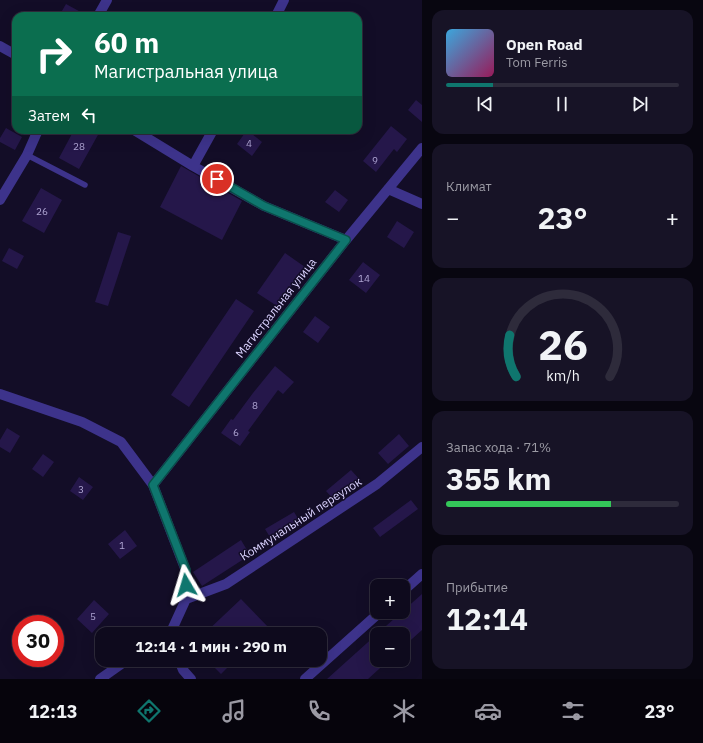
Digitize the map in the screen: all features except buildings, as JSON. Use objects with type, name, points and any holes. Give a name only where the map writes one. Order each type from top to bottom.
[{"type":"street","points":[[100,12],[107,0]]},
{"type":"street","points":[[278,12],[284,0]]},
{"type":"street","points":[[0,46],[12,53]]},
{"type":"street","points":[[0,200],[27,155],[36,134]]},
{"type":"street","points":[[141,134],[193,166],[264,206],[346,240]]},
{"type":"street","points":[[193,166],[211,134]]},
{"type":"street","name":"Магистральная улица","points":[[153,485],[346,240],[422,148]]},
{"type":"street","points":[[388,189],[422,204]]},
{"type":"street","points":[[0,394],[82,422],[120,442],[153,485],[186,570],[186,599],[173,627]]},
{"type":"street","name":"Коммунальный переулок","points":[[186,599],[226,584],[377,484],[422,447]]},
{"type":"street","points":[[410,585],[422,574]]},
{"type":"street","points":[[305,679],[372,619]]},
{"type":"street","points":[[100,679],[117,667]]},
{"type":"street","points":[[182,667],[191,679]]},
{"type":"lane","points":[[27,155],[85,186]]},
{"type":"route","points":[[186,585],[186,570],[153,485],[346,240],[264,206],[217,179]]}]
